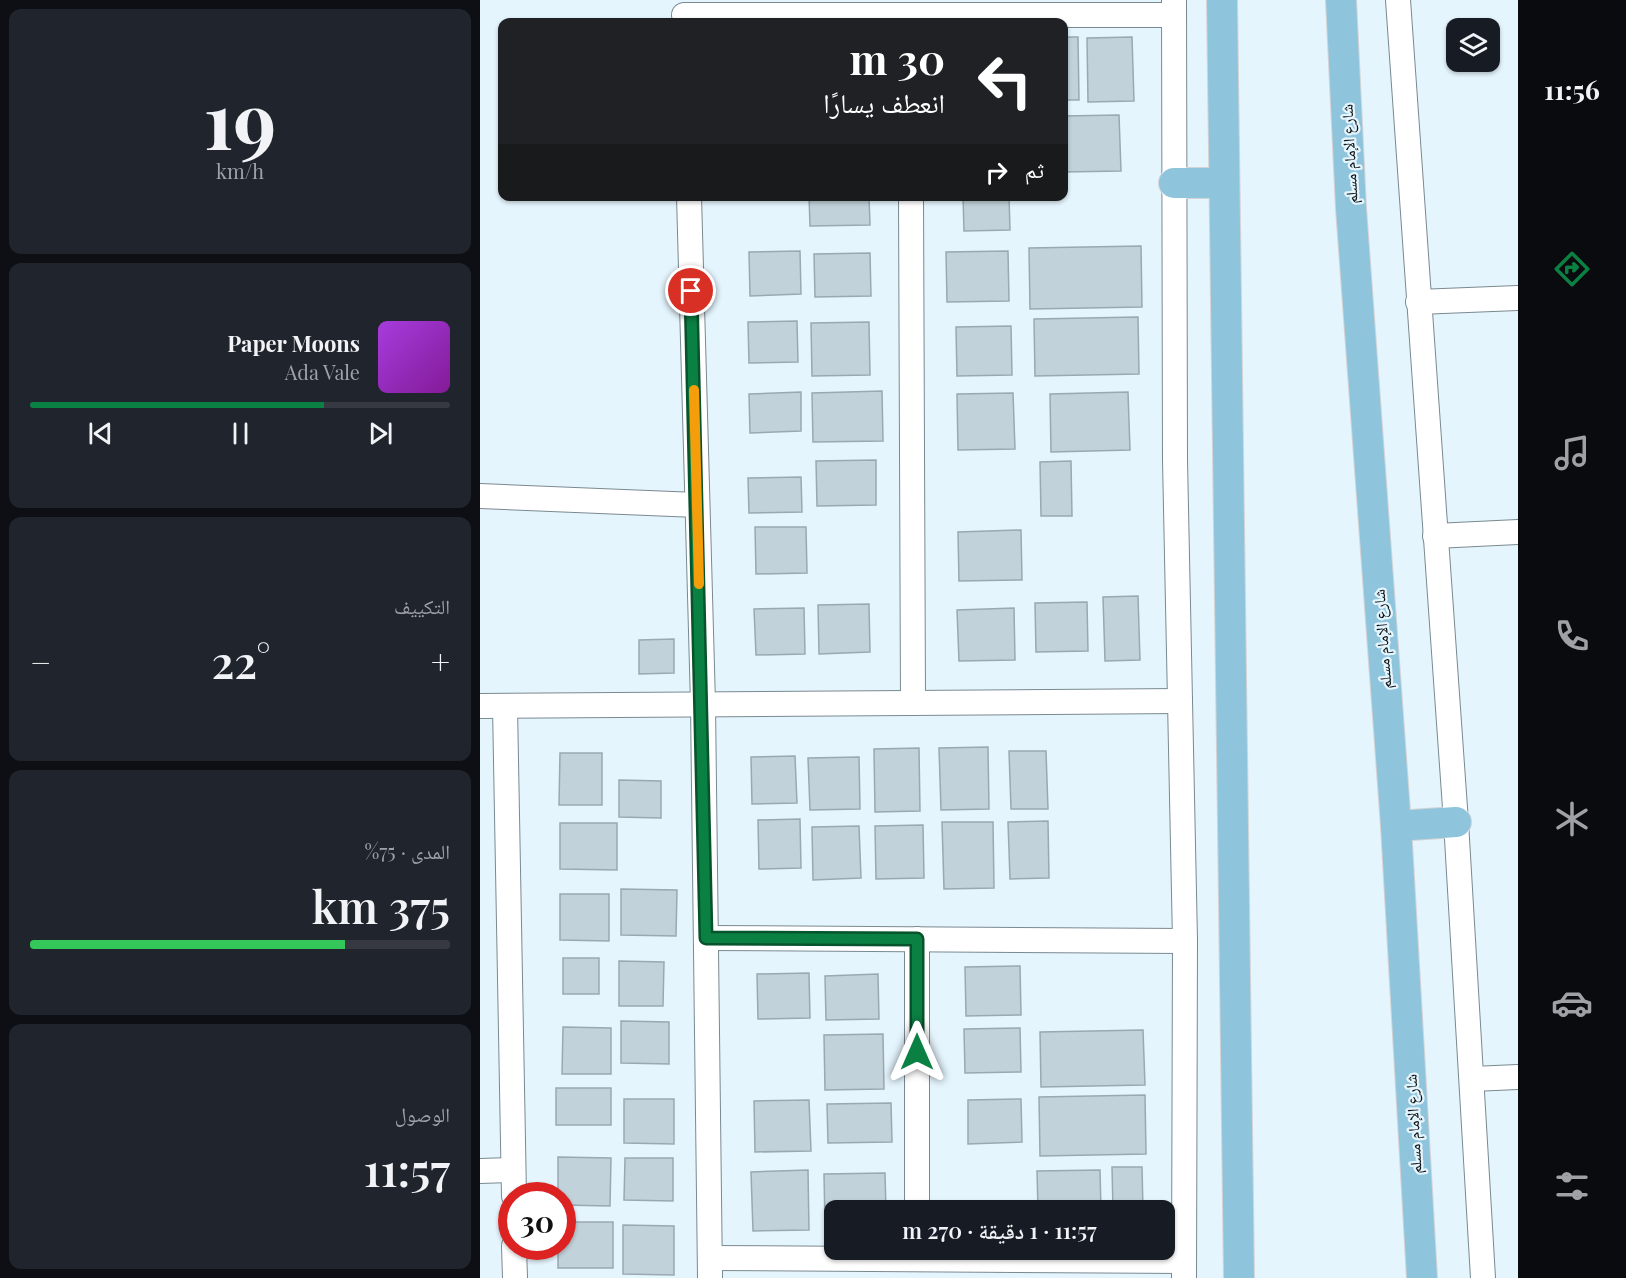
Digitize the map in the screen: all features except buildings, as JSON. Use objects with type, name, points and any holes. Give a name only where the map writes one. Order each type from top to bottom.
[{"type":"main road","points":[[1222,0],[1239,1278]]},
{"type":"main road","name":"شارع الإمام مسلم","points":[[1341,0],[1351,208],[1396,826],[1422,1278]]},
{"type":"main road","points":[[1174,183],[1224,183]]},
{"type":"main road","points":[[1396,826],[1456,822]]},
{"type":"street","points":[[1398,0],[1456,822],[1483,1278]]},
{"type":"street","points":[[689,201],[703,704],[710,1268],[917,1262],[1184,1270],[1185,941],[1175,460],[1174,8],[935,18]]},
{"type":"street","points":[[684,13],[873,18]]},
{"type":"street","points":[[911,201],[913,703]]},
{"type":"street","points":[[1418,302],[1518,298]]},
{"type":"street","points":[[480,496],[697,505]]},
{"type":"street","points":[[1436,536],[1518,532]]},
{"type":"street","points":[[480,706],[1180,701]]},
{"type":"street","points":[[505,706],[513,1182]]},
{"type":"street","points":[[706,938],[1185,941]]},
{"type":"street","points":[[917,939],[917,1200]]},
{"type":"street","points":[[1472,1079],[1518,1077]]},
{"type":"street","points":[[480,1171],[513,1170]]},
{"type":"street","points":[[514,1260],[515,1278]]},
{"type":"slow traffic","points":[[694,390],[699,584]]},
{"type":"route","points":[[691,291],[703,704],[706,938],[917,939],[917,1052]]}]
